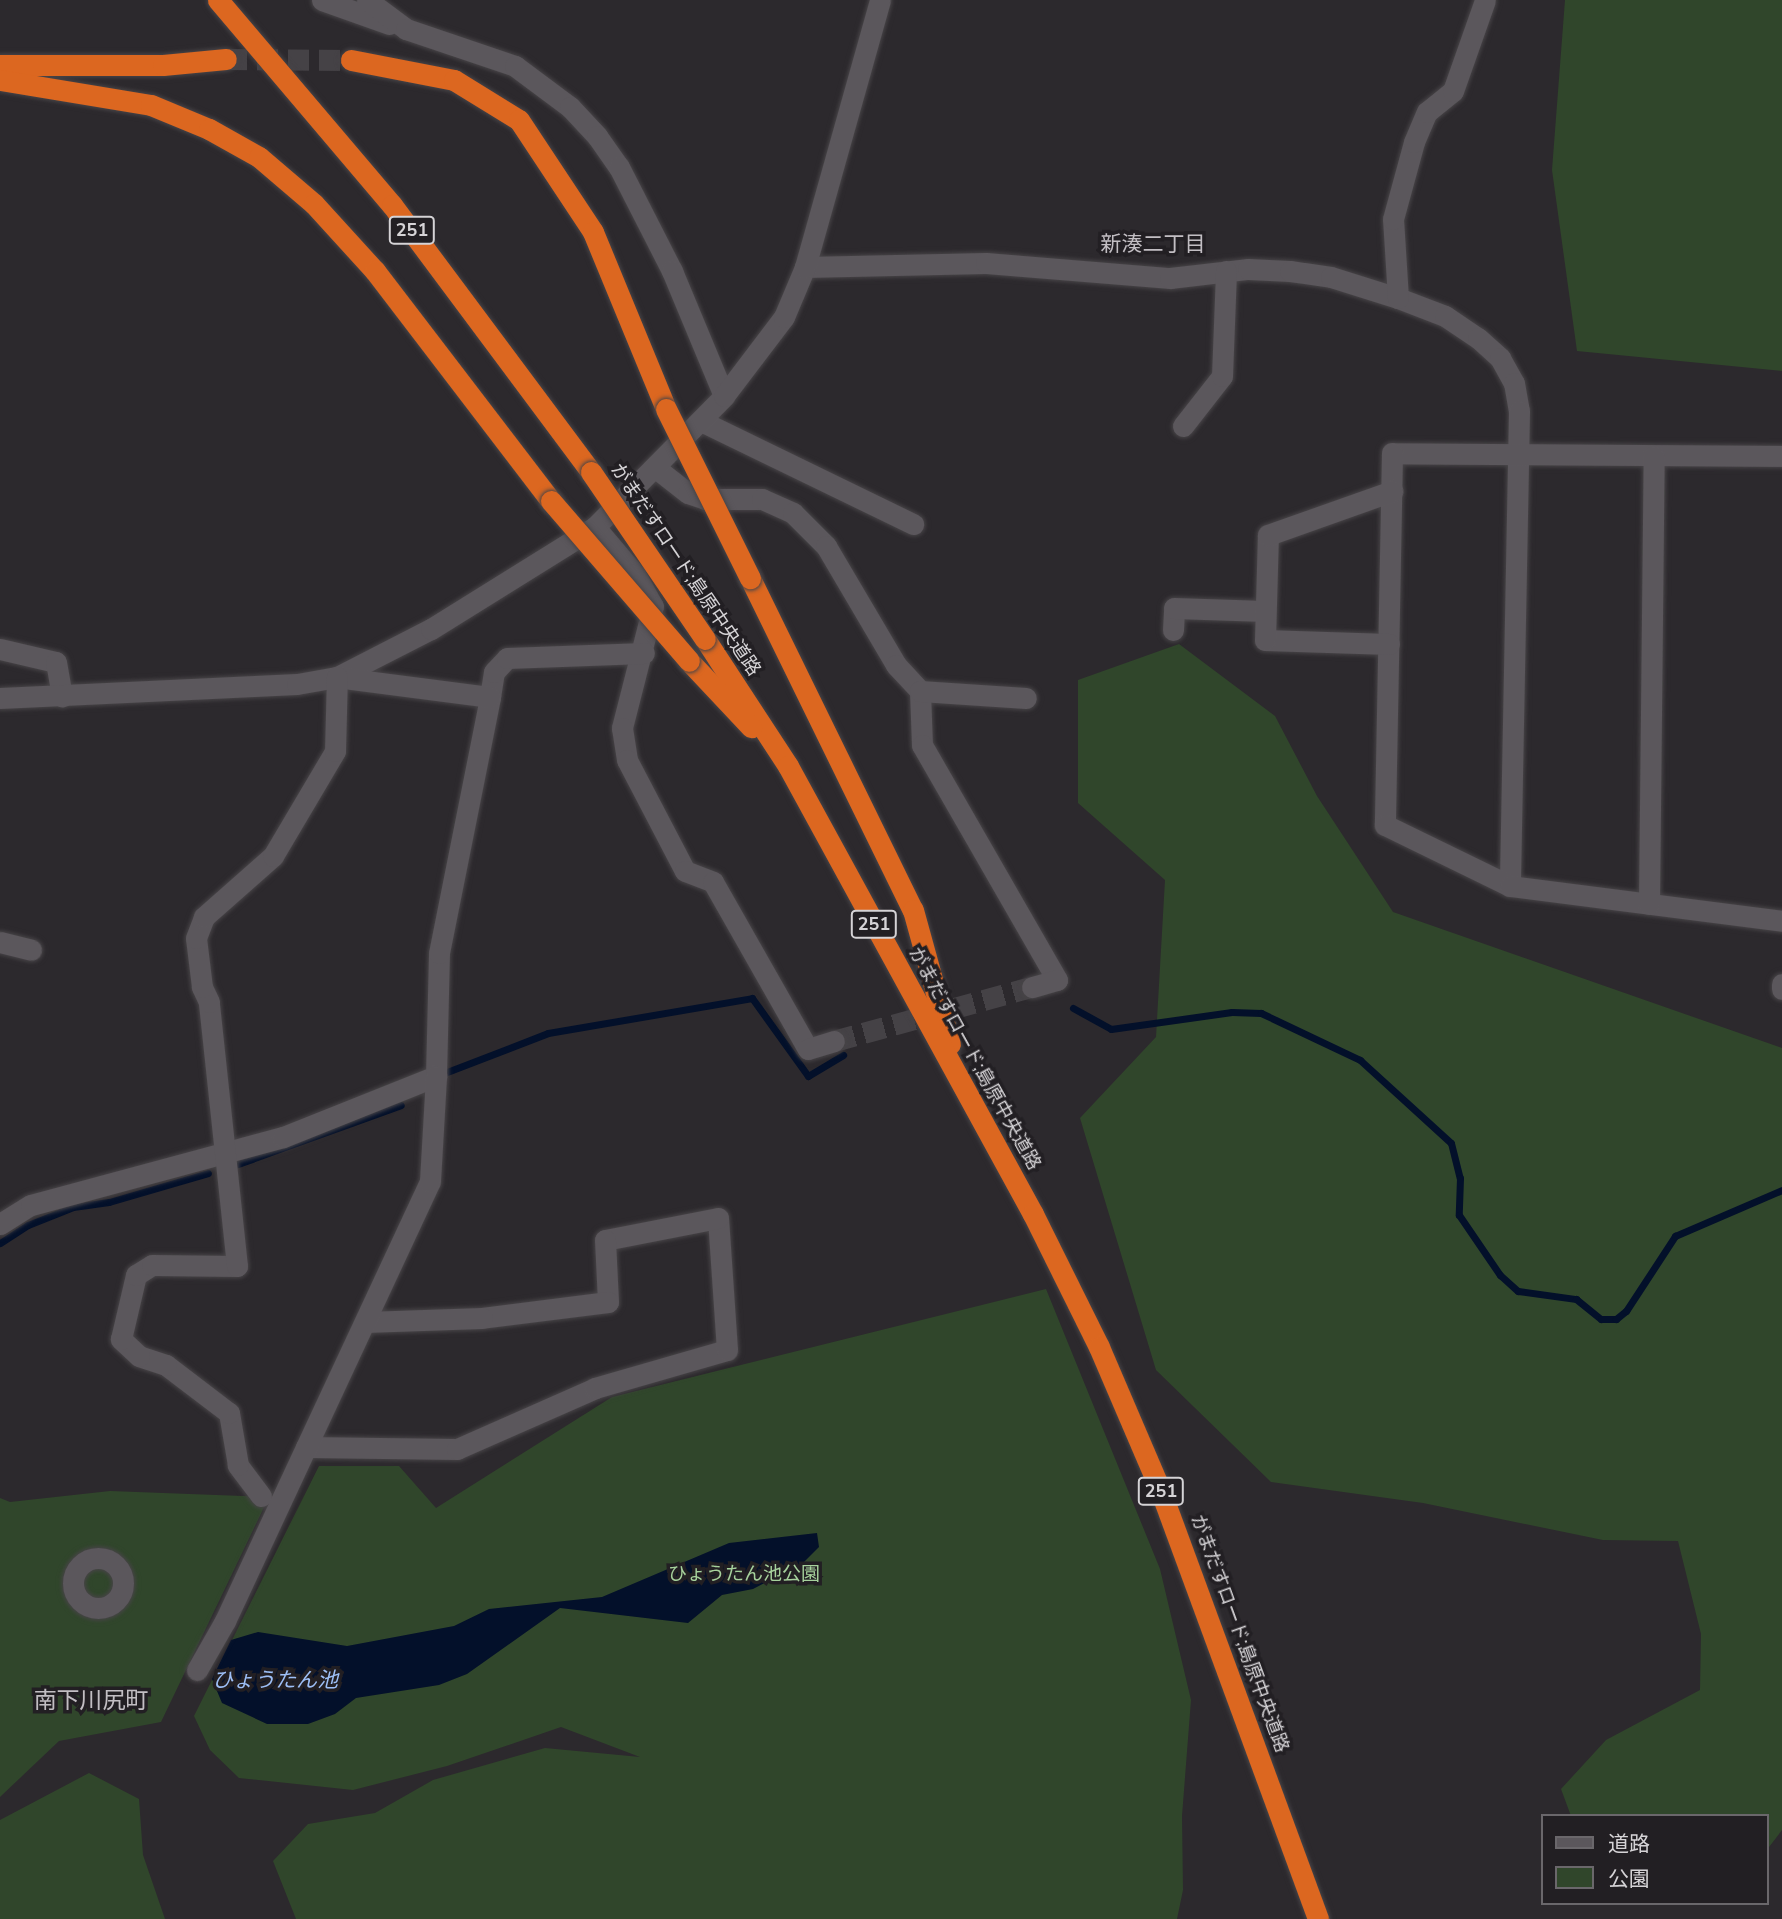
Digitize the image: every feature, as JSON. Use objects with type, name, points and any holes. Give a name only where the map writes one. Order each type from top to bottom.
[{"type":"highway","name":"がまだすロード;島原中央道路","points":[[218,0],[392,205],[591,472],[788,766],[960,1082],[1099,1347],[1161,1492],[1318,1919]]},
{"type":"highway","points":[[0,65],[163,65],[226,59]]},
{"type":"highway","points":[[351,60],[454,80],[519,120],[593,232],[666,408],[913,910],[960,1082]]},
{"type":"highway","points":[[0,80],[151,105],[209,129],[259,157],[313,204],[375,271],[551,500],[689,661],[788,766]]},
{"type":"street","points":[[322,0],[515,66],[570,107],[597,136],[619,167],[672,271],[724,396]]},
{"type":"street","points":[[367,0],[406,29]]},
{"type":"street","points":[[337,677],[442,622],[595,527],[657,469],[724,396],[784,317],[806,267],[880,0]]},
{"type":"street","points":[[1398,298],[1393,219],[1414,142],[1427,112],[1453,91],[1485,0]]},
{"type":"street","points":[[806,267],[986,262],[1170,278],[1226,271],[1290,271],[1331,277],[1445,316],[1500,358],[1514,383],[1521,455],[1510,886]]},
{"type":"street","points":[[1183,426],[1222,376],[1226,271]]},
{"type":"street","points":[[701,421],[913,524]]},
{"type":"street","points":[[1782,457],[1392,453],[1385,825],[1510,886],[1782,921]]},
{"type":"street","points":[[1649,904],[1654,456]]},
{"type":"street","points":[[657,469],[688,492],[725,501],[762,499],[811,527],[896,665],[920,691],[922,746],[1057,980],[1032,986]]},
{"type":"street","points":[[1389,644],[1265,640],[1265,611],[1268,535],[1392,491]]},
{"type":"street","points":[[595,527],[635,574],[653,606],[644,653],[622,729],[626,760],[685,872],[713,882],[808,1049],[834,1041]]},
{"type":"street","points":[[1173,630],[1174,608],[1265,611]]},
{"type":"street","points":[[0,649],[56,662],[62,696]]},
{"type":"street","points":[[197,1671],[306,1447],[430,1181],[439,953],[494,672],[507,658],[644,653]]},
{"type":"street","points":[[261,1496],[238,1465],[229,1413],[166,1365],[139,1356],[121,1339],[136,1275],[152,1265],[237,1266],[209,1002],[202,987],[197,938],[204,917],[274,856],[335,751],[337,677]]},
{"type":"street","points":[[0,698],[296,684],[337,677],[490,697]]},
{"type":"street","points":[[920,691],[1026,698]]},
{"type":"street","points":[[0,942],[31,950]]},
{"type":"street","points":[[0,1224],[31,1205],[225,1153],[369,1106],[436,1076]]},
{"type":"street","points":[[306,1447],[457,1449],[595,1388],[727,1350],[718,1218],[605,1240],[608,1302],[482,1318],[365,1322]]},
{"type":"green space","points":[[1565,0],[1782,0],[1782,371],[1577,351],[1552,170]]},
{"type":"green space","points":[[1179,644],[1275,716],[1317,796],[1393,912],[1782,1048],[1782,1830],[1768,1848],[1768,1814],[1570,1814],[1561,1789],[1606,1740],[1700,1690],[1701,1634],[1678,1541],[1603,1540],[1423,1503],[1271,1482],[1156,1370],[1080,1118],[1156,1037],[1165,880],[1078,803],[1078,680]]},
{"type":"green space","name":"ひょうたん池公園","points":[[1046,1289],[1160,1569],[1191,1700],[1182,1816],[1183,1890],[1177,1919],[296,1919],[273,1861],[308,1824],[375,1813],[433,1780],[545,1748],[640,1757],[561,1727],[447,1766],[353,1790],[239,1778],[210,1750],[194,1716],[319,1466],[399,1466],[436,1508],[612,1397]]},
{"type":"green space","points":[[110,1491],[269,1497],[161,1722],[59,1741],[0,1797],[0,1498],[10,1502]]},
{"type":"green space","points":[[89,1773],[139,1799],[143,1855],[165,1919],[0,1919],[0,1820]]},
{"type":"water","name":"ひょうたん池","points":[[817,1533],[819,1547],[803,1563],[753,1589],[722,1595],[688,1623],[560,1608],[467,1674],[439,1685],[356,1698],[335,1714],[308,1724],[267,1724],[222,1703],[212,1679],[231,1640],[258,1632],[347,1646],[454,1626],[489,1609],[602,1597],[729,1543]]},
{"type":"waterway","points":[[447,1072],[548,1033],[752,998],[808,1076],[843,1055]]},
{"type":"waterway","points":[[1073,1008],[1111,1029],[1232,1012],[1261,1013],[1360,1060],[1451,1143],[1460,1178],[1459,1215],[1500,1275],[1518,1291],[1576,1299],[1601,1319],[1616,1319],[1626,1311],[1675,1236],[1782,1190]]},
{"type":"waterway","points":[[238,1164],[401,1105]]},
{"type":"waterway","points":[[0,1243],[28,1225],[73,1207],[109,1202],[208,1173]]},
{"type":"tunnel","points":[[226,59],[351,60]]},
{"type":"tunnel","points":[[834,1041],[1032,987]]},
{"type":"district","name":"新湊二丁目","points":[[1153,244]]},
{"type":"district","name":"南下川尻町","points":[[91,1701]]}]
